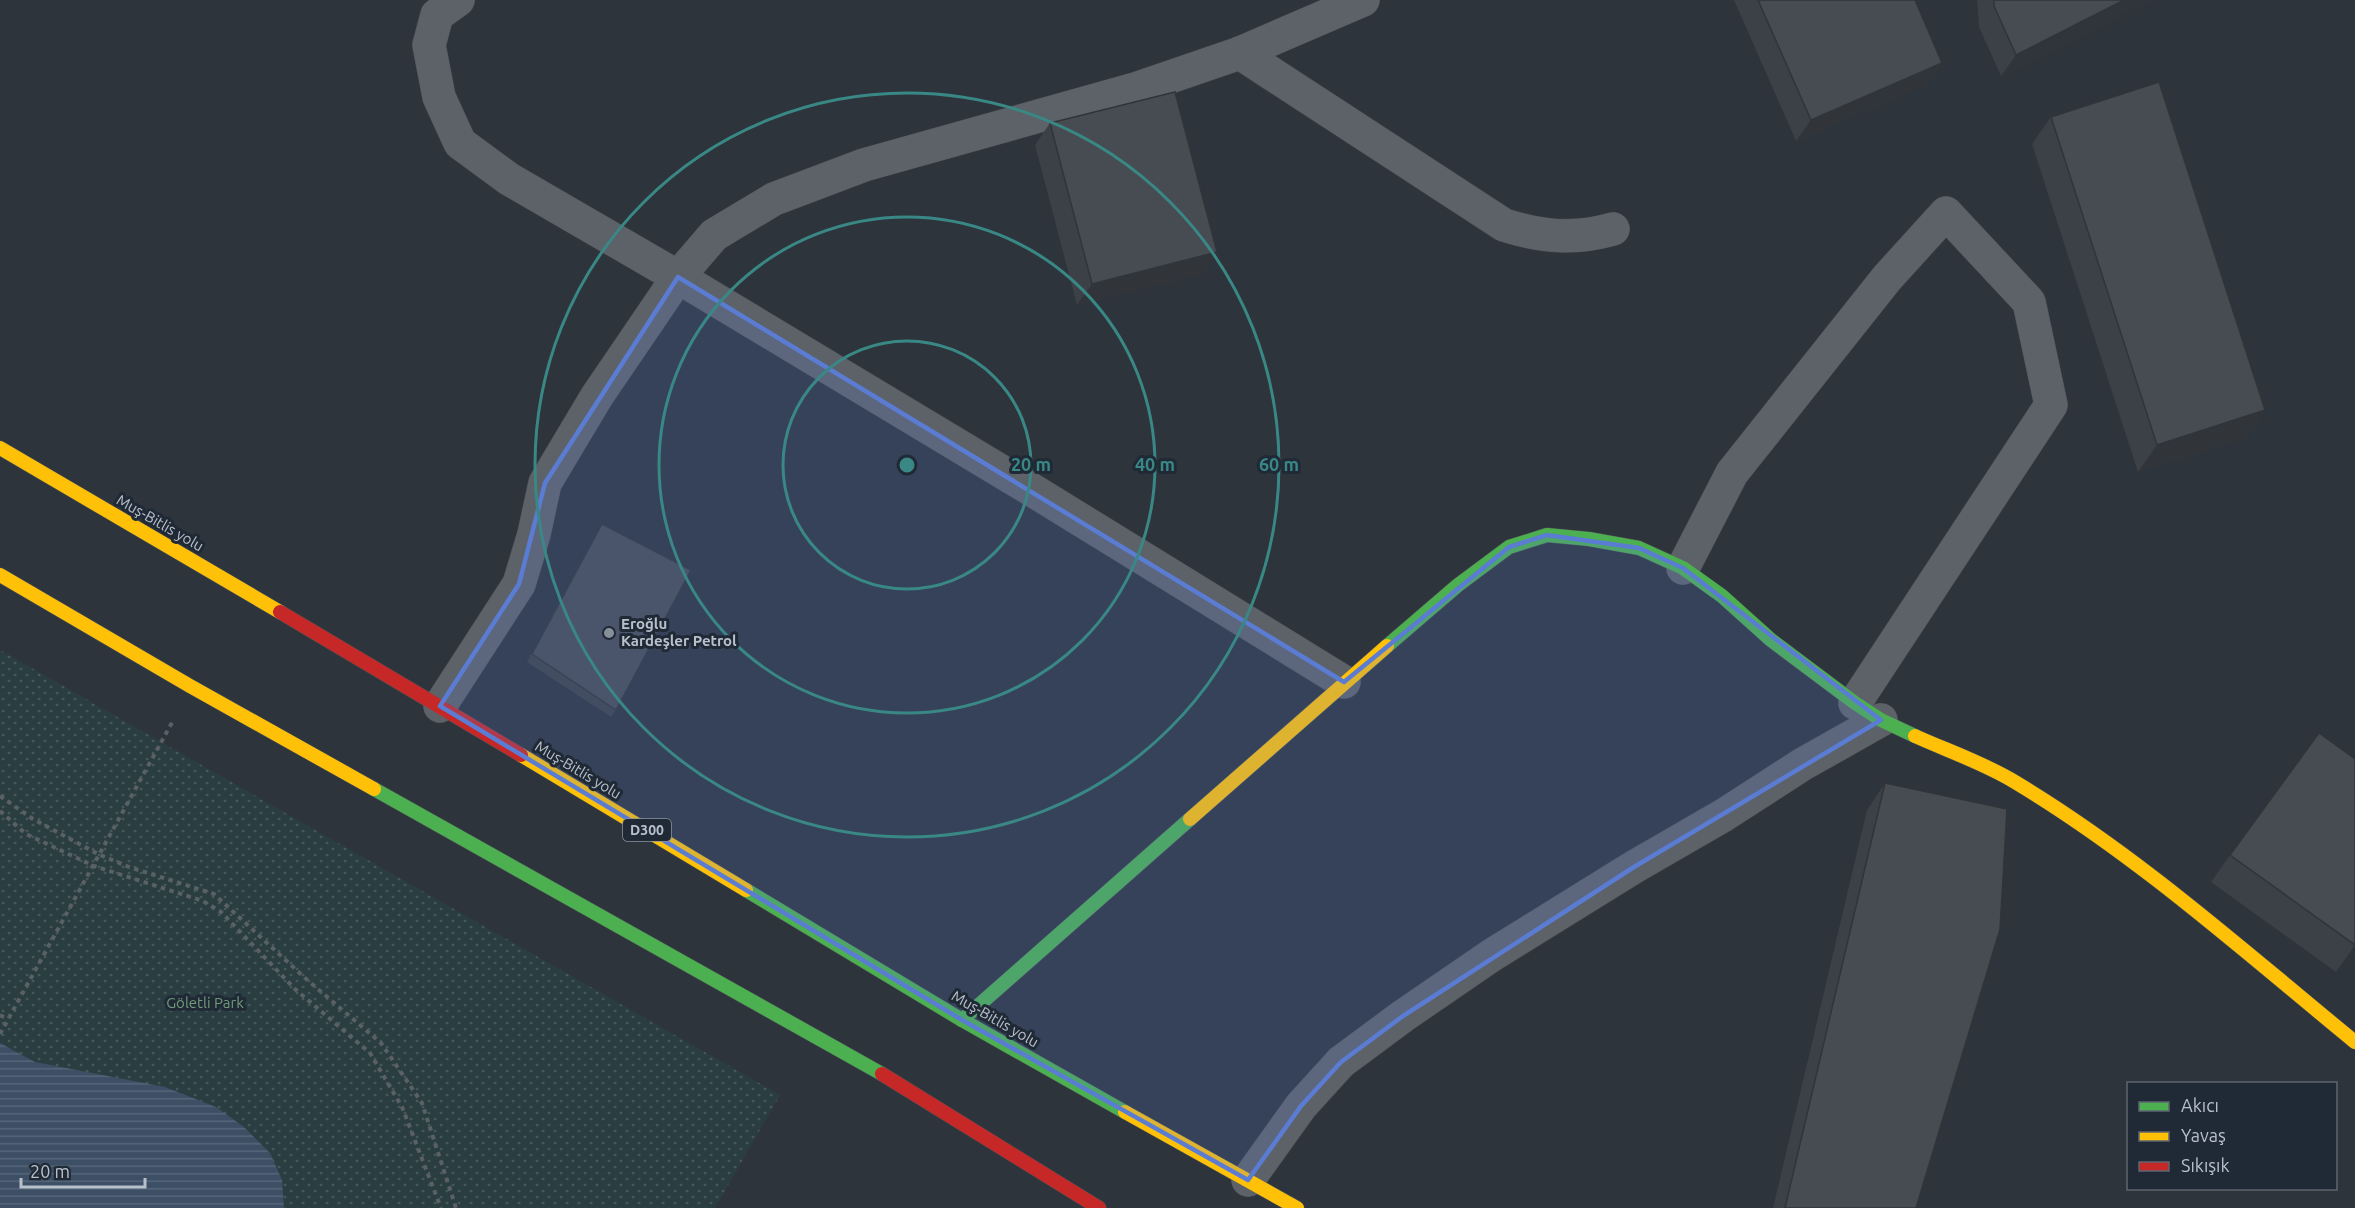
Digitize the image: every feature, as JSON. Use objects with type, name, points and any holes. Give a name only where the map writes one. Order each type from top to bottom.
[{"type":"main road","name":"Muş-Bitlis yolu","points":[[0,448],[440,706],[962,1020],[1297,1208]]},
{"type":"main road","points":[[962,1020],[1344,682],[1458,585],[1509,547],[1547,535],[1589,539],[1640,548],[1683,568],[1722,596],[1771,640],[1868,712],[2012,780],[2066,814],[2175,895],[2355,1042]]},
{"type":"main road","points":[[0,574],[200,692],[892,1080],[1099,1208]]},
{"type":"street","points":[[458,0],[437,15],[429,45],[439,97],[460,143],[509,179],[1029,488],[1344,682]]},
{"type":"street","points":[[440,706],[519,584],[534,534],[544,483],[597,396],[678,278],[714,235],[774,199],[864,165],[1135,89],[1240,52],[1363,0]]},
{"type":"street","points":[[1240,52],[1504,225],[1534,234],[1588,236],[1613,230]]},
{"type":"street","points":[[1248,1180],[1301,1106],[1341,1062],[1403,1016],[1523,936],[1634,867],[1724,815],[1803,764],[1868,712],[2051,405],[2029,302],[1946,213],[1887,278],[1732,473],[1683,568]]},
{"type":"path","points":[[0,1034],[162,742]]},
{"type":"path","points":[[0,796],[33,819],[98,854],[129,867],[214,894],[305,978],[381,1043],[422,1102],[456,1208]]},
{"type":"path","points":[[0,812],[26,834],[94,866],[203,901],[221,912],[295,989],[370,1053],[402,1107],[441,1208]]},
{"type":"path","points":[[0,1015],[7,1019]]},
{"type":"highlighted area","points":[[678,277],[1344,682],[1509,547],[1547,535],[1639,548],[1683,568],[1881,720],[1634,867],[1403,1016],[1341,1062],[1301,1106],[1248,1180],[962,1020],[440,706],[519,584],[545,483]]},
{"type":"green space","name":"Göletli Park","points":[[0,650],[780,1095],[715,1208],[0,1208]]},
{"type":"water","points":[[0,1043],[35,1062],[165,1087],[216,1107],[244,1127],[270,1153],[282,1180],[284,1208],[0,1208]]},
{"type":"building","points":[[1758,0],[1915,0],[1942,63],[1811,120]]},
{"type":"building","points":[[1994,0],[2124,0],[2016,55],[1994,6]]},
{"type":"building","points":[[2159,82],[2265,410],[2157,445],[2051,117]]},
{"type":"building","points":[[1175,92],[1217,252],[1092,284],[1050,123]]},
{"type":"building","points":[[602,524],[691,570],[616,710],[532,654]]},
{"type":"building","points":[[2319,733],[2355,759],[2355,945],[2230,855]]},
{"type":"building","points":[[1885,783],[2007,809],[2000,929],[1916,1208],[1785,1208]]},
{"type":"traffic: fast","points":[[1387,646],[1458,585],[1509,547],[1547,535],[1589,539],[1639,548],[1683,568],[1722,596],[1771,640],[1855,703],[1881,720],[1915,736]]},
{"type":"traffic: fast","points":[[374,789],[882,1074]]},
{"type":"traffic: fast","points":[[962,1020],[1190,819]]},
{"type":"traffic: fast","points":[[746,890],[962,1020],[1125,1112]]},
{"type":"traffic: slow","points":[[0,448],[280,612]]},
{"type":"traffic: slow","points":[[0,575],[190,686],[374,789]]},
{"type":"traffic: slow","points":[[1190,819],[1387,646]]},
{"type":"traffic: slow","points":[[1915,736],[2003,775],[2060,810],[2190,906],[2355,1042]]},
{"type":"traffic: slow","points":[[521,755],[746,890]]},
{"type":"traffic: slow","points":[[1125,1112],[1297,1208]]},
{"type":"traffic: jam","points":[[280,612],[521,755]]},
{"type":"traffic: jam","points":[[882,1074],[1099,1208]]},
{"type":"place","name":"Eroğlu Kardeşler Petrol","points":[[609,633]]}]
